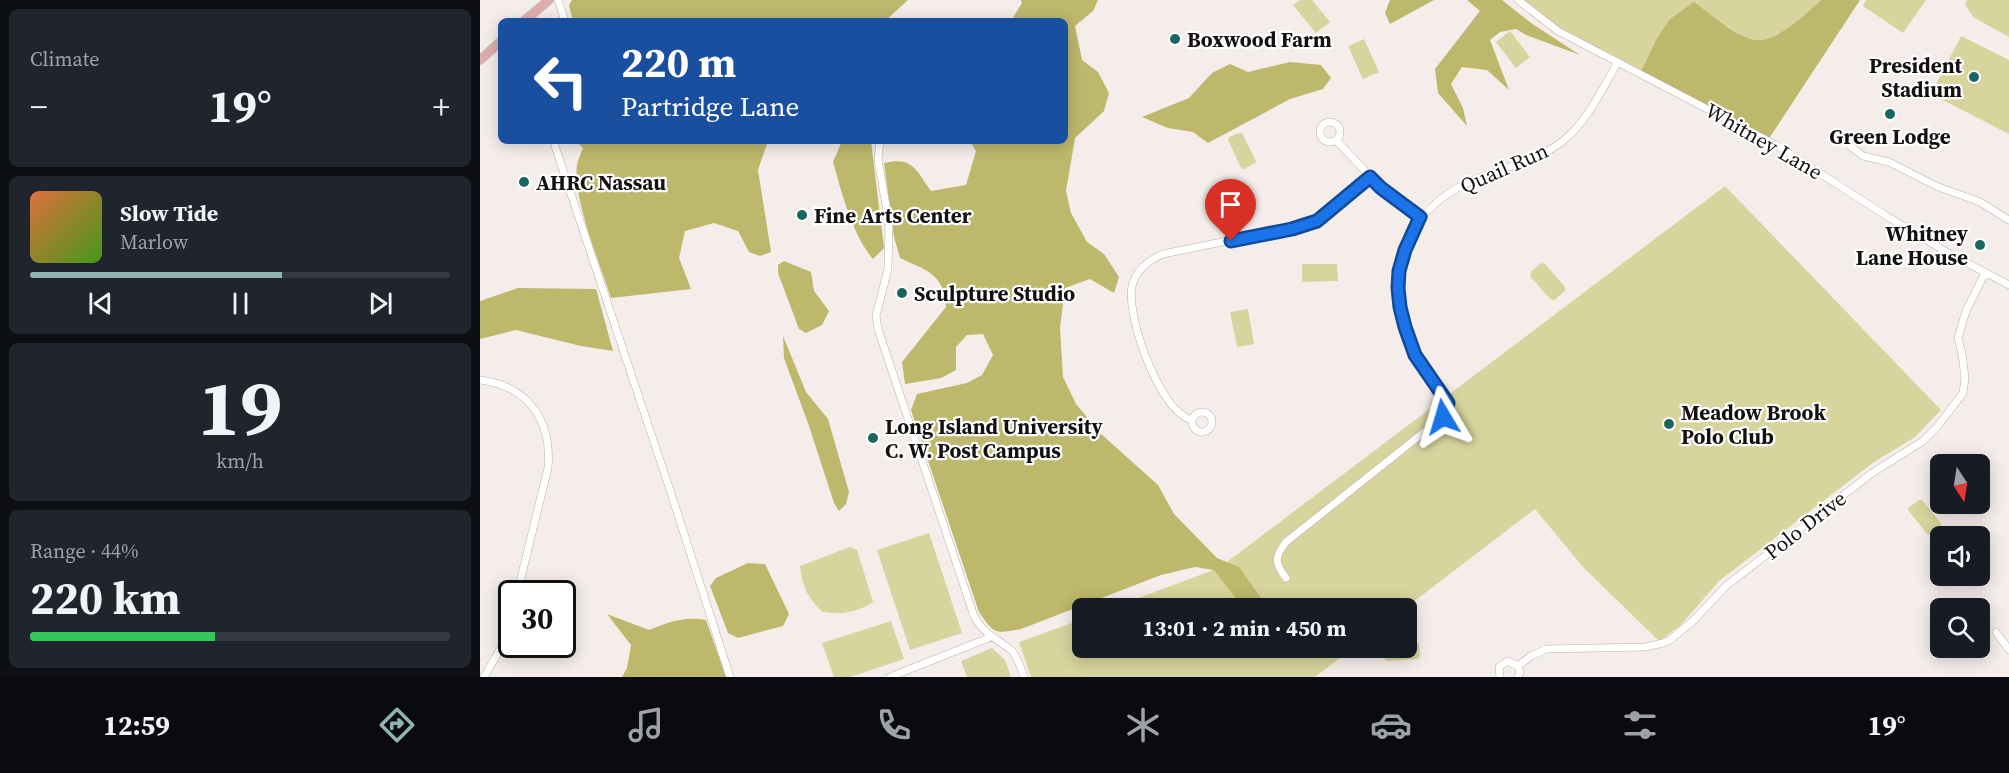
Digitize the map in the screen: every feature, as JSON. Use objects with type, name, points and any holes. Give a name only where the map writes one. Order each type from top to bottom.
[{"type":"main road","points":[[526,18],[538,3],[549,0]]},
{"type":"main road","points":[[480,60],[498,44]]},
{"type":"street","points":[[558,0],[564,18]]},
{"type":"street","name":"Whitney Lane","points":[[1518,0],[1558,31],[1776,145],[1888,217],[1950,254],[2009,285]]},
{"type":"street","name":"Quail Run","points":[[1286,578],[1278,566],[1277,556],[1286,542],[1443,417],[1448,403],[1415,355],[1400,307],[1399,271],[1405,250],[1420,217],[1443,197],[1462,185],[1527,162],[1562,141],[1576,129],[1618,62]]},
{"type":"street","points":[[1336,140],[1381,188],[1420,217]]},
{"type":"street","points":[[555,144],[675,503],[730,677]]},
{"type":"street","points":[[880,144],[879,160],[889,222],[888,269],[876,316],[878,329],[974,616],[982,630],[1012,652],[1019,662],[1024,677]]},
{"type":"street","points":[[1850,146],[1863,156],[1889,162],[1936,186],[1980,202],[2009,220]]},
{"type":"street","points":[[1192,420],[1185,418],[1177,410],[1154,377],[1147,360],[1131,298],[1132,284],[1139,271],[1152,259],[1163,254],[1311,224],[1329,212],[1370,177]]},
{"type":"street","name":"Polo Drive","points":[[1500,677],[1499,668],[1504,662],[1512,662],[1518,666],[1531,656],[1546,649],[1646,647],[1670,640],[1693,621],[1726,586],[1872,473],[1923,441],[1963,393],[1965,371],[1958,338],[1966,311],[1985,273]]},
{"type":"street","points":[[480,380],[505,386],[525,399],[540,418],[550,449],[548,468],[520,580]]},
{"type":"street","points":[[1996,632],[2009,650]]},
{"type":"street","points":[[890,677],[990,637]]},
{"type":"street","points":[[484,677],[498,653]]},
{"type":"street","points":[[1518,666],[1520,672],[1518,677]]},
{"type":"shaded area","points":[[572,0],[908,0],[888,18],[572,18],[569,5]]},
{"type":"shaded area","points":[[1021,0],[1098,0],[1093,11],[1075,26],[1082,60],[1098,72],[1109,93],[1104,111],[1075,138],[1066,191],[1071,213],[1087,242],[1104,254],[1119,277],[1114,293],[1090,279],[1065,288],[1060,328],[1063,377],[1076,404],[1100,433],[1158,485],[1174,514],[1217,558],[1239,567],[1261,598],[1236,598],[1214,570],[1195,567],[1161,575],[1101,598],[1072,598],[1072,609],[1021,629],[996,631],[988,625],[979,612],[911,410],[917,394],[967,383],[982,375],[993,355],[983,334],[967,335],[956,347],[956,370],[941,378],[905,384],[902,362],[946,307],[945,296],[938,280],[926,270],[900,258],[894,237],[884,163],[901,161],[908,163],[917,171],[931,191],[966,185],[976,151],[972,144],[1068,144],[1068,18],[1013,18],[1022,3]]},
{"type":"shaded area","points":[[1300,0],[1312,0],[1330,22],[1316,33],[1293,5]]},
{"type":"shaded area","points":[[1390,0],[1434,0],[1390,24],[1385,13]]},
{"type":"shaded area","points":[[1467,0],[1502,0],[1531,23],[1580,55],[1516,29],[1500,32],[1490,40],[1509,90],[1487,70],[1462,67],[1451,84],[1463,108],[1467,126],[1438,93],[1435,69],[1480,11]]},
{"type":"shaded area","points":[[1518,0],[1821,0],[1793,25],[1776,36],[1761,41],[1742,36],[1726,25],[1657,38],[1640,73],[1558,31]]},
{"type":"shaded area","points":[[1821,0],[1860,0],[1768,140],[1640,73],[1657,38],[1670,19],[1694,2],[1737,33],[1755,40],[1763,40],[1778,34],[1802,18]]},
{"type":"shaded area","points":[[1866,0],[1926,0],[1903,33],[1863,6]]},
{"type":"shaded area","points":[[1967,0],[2009,0],[2009,37],[1973,17],[1965,4]]},
{"type":"shaded area","points":[[1510,31],[1530,57],[1516,68],[1496,42]]},
{"type":"shaded area","name":"President Stadium","points":[[1961,36],[2009,60],[2009,134],[1931,94]]},
{"type":"shaded area","points":[[1364,39],[1379,72],[1363,79],[1348,46]]},
{"type":"shaded area","points":[[1290,62],[1321,65],[1331,78],[1323,89],[1290,99],[1208,143],[1193,132],[1168,128],[1142,117],[1189,98],[1212,73],[1230,64],[1248,72]]},
{"type":"shaded area","points":[[1242,133],[1256,161],[1244,169],[1241,168],[1228,140],[1229,137]]},
{"type":"shaded area","points":[[579,144],[767,144],[758,170],[771,252],[760,256],[749,252],[738,231],[714,223],[685,231],[679,258],[691,289],[611,298],[578,190],[576,174],[578,159],[583,148]]},
{"type":"shaded area","points":[[841,144],[871,144],[884,248],[873,259],[853,225],[833,162]]},
{"type":"shaded area","name":"Meadow Brook Polo Club","points":[[1725,186],[1941,410],[1915,437],[1874,462],[1719,581],[1680,626],[1659,641],[1583,567],[1535,509],[1417,599],[1139,598],[1219,568]]},
{"type":"shaded area","points":[[784,261],[811,272],[814,291],[829,311],[822,325],[806,333],[799,329],[778,273],[778,265]]},
{"type":"shaded area","points":[[1541,263],[1545,264],[1565,287],[1565,291],[1554,300],[1550,299],[1530,276],[1531,272]]},
{"type":"shaded area","points":[[1302,264],[1337,264],[1338,281],[1302,282]]},
{"type":"shaded area","points":[[518,288],[596,289],[613,351],[581,346],[516,330],[480,339],[480,301]]},
{"type":"shaded area","points":[[1248,309],[1254,344],[1237,347],[1230,312]]},
{"type":"shaded area","points":[[783,336],[806,392],[828,419],[849,492],[846,504],[839,511],[834,503],[784,358]]},
{"type":"shaded area","points":[[1922,500],[1930,510],[1930,514],[1934,514],[1941,526],[1930,526],[1930,535],[1928,535],[1908,508]]},
{"type":"shaded area","points":[[929,533],[962,633],[910,650],[877,550]]},
{"type":"shaded area","points":[[850,547],[857,550],[873,602],[850,612],[823,612],[807,592],[800,566]]},
{"type":"shaded area","points":[[748,563],[765,564],[789,614],[783,626],[738,638],[728,633],[710,586],[716,578]]},
{"type":"shaded area","points":[[607,614],[649,630],[684,619],[706,620],[726,677],[622,677],[627,668],[631,645]]},
{"type":"shaded area","points":[[891,621],[904,659],[850,677],[834,677],[822,643]]},
{"type":"shaded area","points":[[1072,623],[1072,658],[1340,658],[1315,677],[1031,677],[1019,642]]},
{"type":"shaded area","points":[[1417,642],[1419,644],[1418,659],[1387,661],[1384,659],[1417,658]]},
{"type":"shaded area","points":[[992,648],[1005,660],[1011,677],[967,677],[961,661]]},
{"type":"place","name":"Boxwood Farm","points":[[1175,39]]},
{"type":"place","name":"President Stadium","points":[[1974,77]]},
{"type":"place","name":"Green Lodge","points":[[1890,114]]},
{"type":"place","name":"AHRC Nassau","points":[[524,182]]},
{"type":"place","name":"Fine Arts Center","points":[[802,215]]},
{"type":"place","name":"Whitney Lane House","points":[[1980,245]]},
{"type":"place","name":"Sculpture Studio","points":[[902,293]]},
{"type":"place","name":"Meadow Brook Polo Club","points":[[1669,424]]},
{"type":"place","name":"Long Island University C. W. Post Campus","points":[[873,438]]},
{"type":"route","points":[[1231,241],[1311,224],[1329,212],[1370,177],[1420,217],[1405,250],[1399,271],[1400,307],[1415,355],[1448,403],[1443,417]]}]
